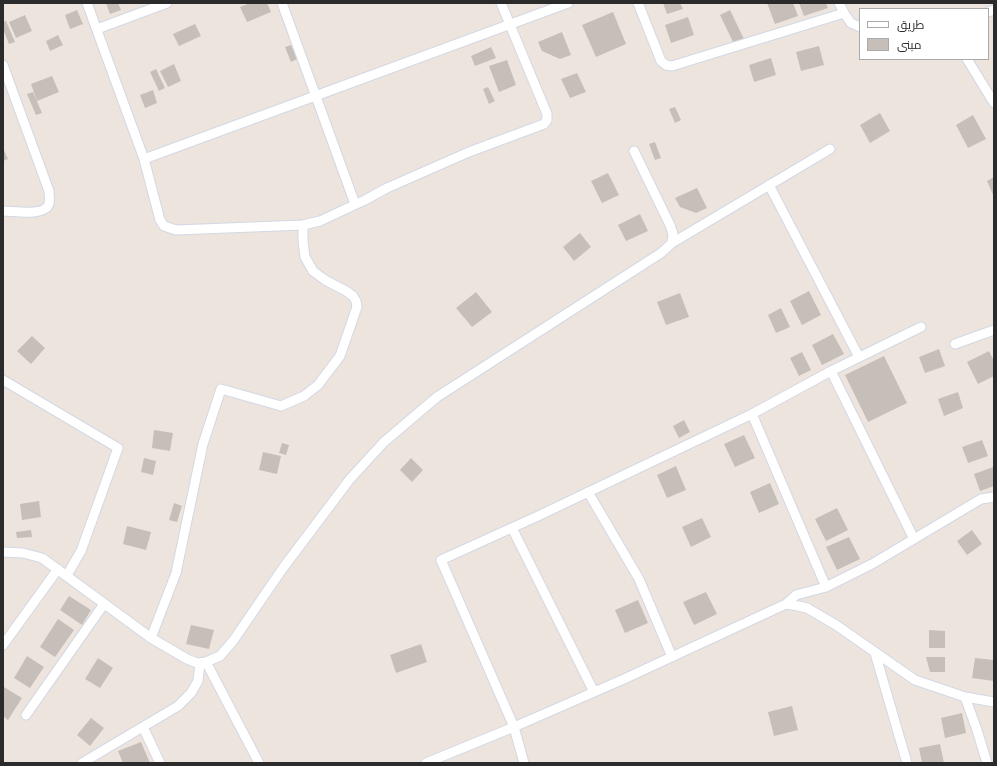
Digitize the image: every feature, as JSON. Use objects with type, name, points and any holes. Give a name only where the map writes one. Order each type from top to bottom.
[{"type":"street","points":[[87,3],[144,159],[160,220],[164,226],[169,229],[176,230],[303,225],[320,221],[388,188],[462,155],[546,122],[547,114],[501,3]]},
{"type":"street","points":[[96,29],[167,3]]},
{"type":"street","points":[[282,3],[355,204]]},
{"type":"street","points":[[144,159],[568,3]]},
{"type":"street","points":[[638,3],[661,61],[666,65],[672,66],[844,13]]},
{"type":"street","points":[[839,3],[851,23],[859,27]]},
{"type":"street","points":[[968,60],[993,99]]},
{"type":"street","points":[[3,68],[49,191],[50,200],[48,206],[44,210],[36,212],[3,211]]},
{"type":"street","points":[[3,552],[23,553],[42,558],[152,638],[187,659],[197,663],[203,663],[220,656],[233,641],[283,568],[350,479],[384,442],[437,398],[661,253],[672,243],[830,149]]},
{"type":"street","points":[[634,152],[670,225],[672,243]]},
{"type":"street","points":[[769,185],[859,358]]},
{"type":"street","points":[[152,638],[176,573],[202,444],[221,389],[281,406],[304,396],[318,385],[340,356],[357,307],[356,301],[346,291],[325,280],[314,271],[305,257],[303,225]]},
{"type":"street","points":[[524,763],[514,726],[441,560],[512,528],[752,414],[831,371],[921,327]]},
{"type":"street","points":[[955,344],[994,330]]},
{"type":"street","points":[[831,371],[914,539]]},
{"type":"street","points":[[3,380],[118,448],[81,551],[67,575]]},
{"type":"street","points":[[752,414],[826,587]]},
{"type":"street","points":[[588,492],[638,579],[672,657]]},
{"type":"street","points":[[426,763],[594,692],[672,657],[786,604],[796,595],[826,587],[872,564],[981,499],[994,497]]},
{"type":"street","points":[[512,528],[594,692]]},
{"type":"street","points":[[3,645],[58,569]]},
{"type":"street","points":[[26,715],[104,604]]},
{"type":"street","points":[[786,604],[807,608],[836,625],[915,680],[965,697],[994,702]]},
{"type":"street","points":[[875,653],[907,763]]},
{"type":"street","points":[[82,763],[97,759],[143,727],[178,706],[191,693],[198,681],[203,663]]},
{"type":"street","points":[[203,663],[259,763]]},
{"type":"street","points":[[965,697],[987,763]]},
{"type":"street","points":[[143,727],[160,763]]},
{"type":"building","points":[[106,3],[118,3],[121,10],[110,14]]},
{"type":"building","points":[[250,3],[267,3],[271,12],[247,22],[240,7]]},
{"type":"building","points":[[663,3],[680,3],[683,9],[667,14]]},
{"type":"building","points":[[767,3],[793,3],[798,16],[775,24]]},
{"type":"building","points":[[799,3],[826,3],[828,8],[804,16]]},
{"type":"building","points":[[77,10],[83,24],[70,29],[65,15]]},
{"type":"building","points":[[730,10],[744,39],[734,44],[720,15]]},
{"type":"building","points":[[613,12],[626,44],[596,57],[582,25]]},
{"type":"building","points":[[25,15],[32,31],[16,38],[9,22]]},
{"type":"building","points":[[688,17],[694,35],[671,43],[665,25]]},
{"type":"building","points":[[6,21],[15,42],[9,44],[3,29],[3,22]]},
{"type":"building","points":[[195,24],[201,36],[179,46],[173,34]]},
{"type":"building","points":[[562,32],[571,55],[560,59],[542,51],[538,42]]},
{"type":"building","points":[[58,35],[63,45],[50,51],[46,41]]},
{"type":"building","points":[[291,45],[297,59],[291,62],[285,47]]},
{"type":"building","points":[[819,46],[824,65],[801,71],[796,52]]},
{"type":"building","points":[[491,47],[496,58],[475,66],[471,56]]},
{"type":"building","points":[[771,58],[776,75],[754,82],[749,65]]},
{"type":"building","points":[[507,60],[516,85],[499,92],[489,66]]},
{"type":"building","points":[[174,64],[181,81],[168,87],[160,71]]},
{"type":"building","points":[[156,69],[165,88],[159,91],[150,72]]},
{"type":"building","points":[[577,73],[586,92],[570,98],[561,79]]},
{"type":"building","points":[[52,76],[59,92],[37,101],[31,84]]},
{"type":"building","points":[[488,87],[495,101],[489,104],[483,89]]},
{"type":"building","points":[[153,90],[157,103],[145,108],[140,95]]},
{"type":"building","points":[[33,92],[42,113],[36,115],[27,94]]},
{"type":"building","points":[[675,107],[681,120],[675,123],[669,109]]},
{"type":"building","points":[[880,113],[890,131],[870,143],[860,125]]},
{"type":"building","points":[[973,115],[986,139],[968,148],[956,125]]},
{"type":"building","points":[[655,142],[661,158],[655,160],[649,144]]},
{"type":"building","points":[[3,148],[8,159],[3,161]]},
{"type":"building","points":[[608,173],[619,195],[602,203],[591,181]]},
{"type":"building","points":[[994,177],[994,197],[987,181]]},
{"type":"building","points":[[697,188],[707,208],[696,213],[680,207],[675,198]]},
{"type":"building","points":[[640,214],[648,231],[626,241],[618,225]]},
{"type":"building","points":[[580,233],[591,247],[574,261],[563,247]]},
{"type":"building","points":[[809,291],[821,315],[802,325],[790,301]]},
{"type":"building","points":[[476,292],[492,312],[472,327],[456,308]]},
{"type":"building","points":[[680,293],[689,317],[666,325],[657,302]]},
{"type":"building","points":[[781,308],[790,327],[776,333],[768,315]]},
{"type":"building","points":[[833,334],[844,354],[822,365],[812,345]]},
{"type":"building","points":[[32,336],[45,348],[31,364],[17,351]]},
{"type":"building","points":[[939,349],[945,366],[925,373],[919,357]]},
{"type":"building","points":[[989,351],[994,361],[994,376],[978,384],[967,362]]},
{"type":"building","points":[[802,352],[811,370],[799,376],[790,358]]},
{"type":"building","points":[[884,356],[907,403],[868,422],[845,375]]},
{"type":"building","points":[[958,392],[963,408],[944,416],[938,399]]},
{"type":"building","points":[[684,420],[690,432],[679,438],[673,426]]},
{"type":"building","points":[[154,430],[173,433],[170,451],[152,448]]},
{"type":"building","points":[[744,435],[755,458],[735,467],[724,444]]},
{"type":"building","points":[[982,440],[988,456],[968,463],[962,447]]},
{"type":"building","points":[[282,443],[289,445],[286,455],[279,453]]},
{"type":"building","points":[[263,452],[281,456],[277,474],[259,470]]},
{"type":"building","points":[[144,458],[156,461],[153,475],[141,472]]},
{"type":"building","points":[[411,458],[423,470],[412,482],[400,470]]},
{"type":"building","points":[[676,466],[686,490],[667,498],[657,475]]},
{"type":"building","points":[[993,467],[994,486],[980,491],[974,474]]},
{"type":"building","points":[[770,483],[779,504],[759,513],[750,492]]},
{"type":"building","points":[[39,501],[41,517],[22,520],[20,504]]},
{"type":"building","points":[[174,503],[182,506],[177,522],[169,520]]},
{"type":"building","points":[[837,508],[848,530],[826,541],[815,519]]},
{"type":"building","points":[[702,518],[711,537],[691,547],[682,527]]},
{"type":"building","points":[[127,526],[151,532],[146,550],[123,544]]},
{"type":"building","points":[[31,530],[32,537],[17,538],[16,532]]},
{"type":"building","points":[[972,530],[982,544],[967,555],[957,541]]},
{"type":"building","points":[[849,537],[860,559],[837,570],[826,547]]},
{"type":"building","points":[[706,592],[717,614],[694,625],[683,602]]},
{"type":"building","points":[[69,596],[91,610],[82,625],[60,610]]},
{"type":"building","points":[[638,600],[648,623],[625,633],[615,610]]},
{"type":"building","points":[[58,619],[74,630],[55,657],[40,647]]},
{"type":"building","points":[[191,625],[214,630],[209,649],[186,644]]},
{"type":"building","points":[[929,630],[945,631],[945,648],[929,648]]},
{"type":"building","points":[[421,644],[427,662],[396,673],[390,655]]},
{"type":"building","points":[[27,656],[44,667],[30,688],[14,678]]},
{"type":"building","points":[[926,657],[945,657],[945,672],[930,672]]},
{"type":"building","points":[[98,658],[113,668],[100,688],[85,679]]},
{"type":"building","points":[[975,658],[994,660],[994,681],[972,678]]},
{"type":"building","points":[[4,687],[22,698],[8,720],[3,716]]},
{"type":"building","points":[[792,706],[798,730],[774,736],[768,712]]},
{"type":"building","points":[[962,713],[966,733],[945,738],[941,718]]},
{"type":"building","points":[[91,718],[104,728],[90,746],[77,735]]},
{"type":"building","points":[[141,742],[150,763],[123,763],[118,751]]},
{"type":"building","points":[[940,744],[944,763],[922,763],[919,748]]}]
